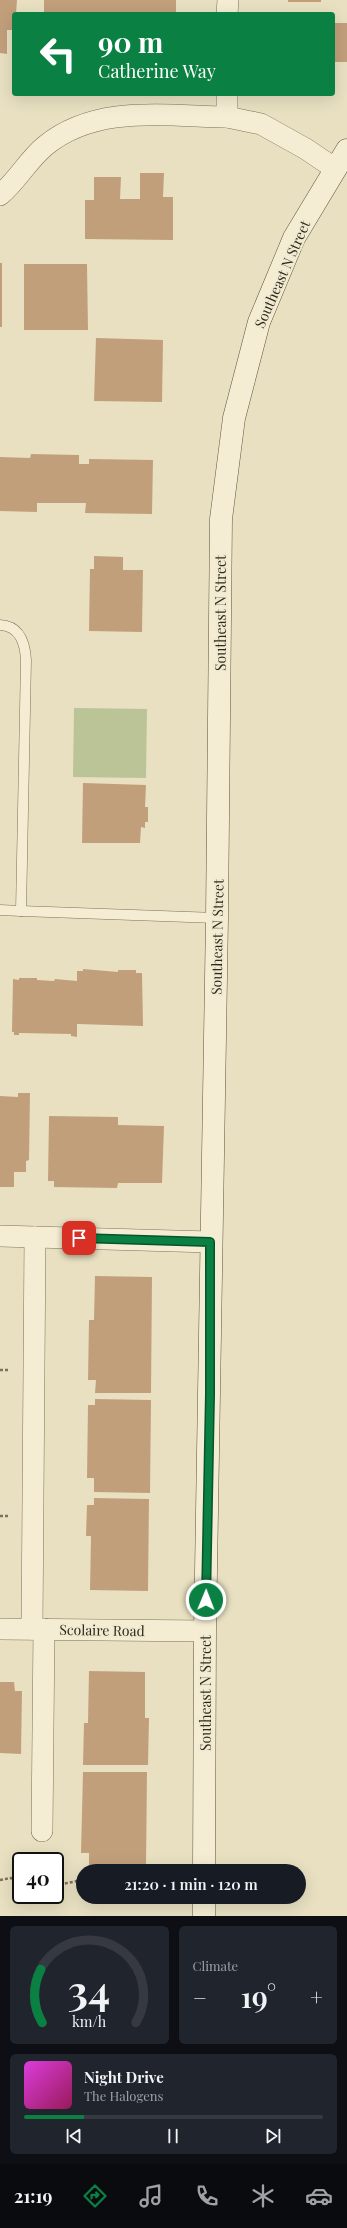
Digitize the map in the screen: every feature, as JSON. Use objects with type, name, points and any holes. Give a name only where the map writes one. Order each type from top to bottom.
[{"type":"street","points":[[228,0],[228,12]]},
{"type":"street","points":[[226,117],[227,96]]},
{"type":"street","points":[[0,195],[44,147],[68,130],[93,121],[127,115],[226,117],[261,124],[306,148],[334,168]]},
{"type":"street","name":"Southeast N Street","points":[[204,1864],[205,1631],[210,1394],[210,1242],[217,918],[221,519],[234,418],[259,322],[294,238],[334,168],[347,150]]},
{"type":"street","points":[[0,1236],[210,1242]]},
{"type":"street","points":[[35,1237],[38,1629],[42,1831]]},
{"type":"street","name":"Scolaire Road","points":[[0,1629],[205,1631]]},
{"type":"street","points":[[204,1904],[204,1916]]},
{"type":"lane","points":[[0,625],[7,625],[19,633],[25,643],[26,660],[21,910]]},
{"type":"lane","points":[[0,910],[217,918]]},
{"type":"path","points":[[0,1880],[12,1878]]},
{"type":"path","points":[[64,1884],[76,1881]]},
{"type":"green space","points":[[74,708],[147,709],[146,778],[73,777]]},
{"type":"building","points":[[0,0],[17,0],[16,12],[12,12],[12,30],[7,30],[7,54],[0,53]]},
{"type":"building","points":[[44,0],[176,0],[176,12],[44,12]]},
{"type":"building","points":[[288,0],[321,0],[321,2],[288,2]]},
{"type":"building","points":[[335,23],[347,23],[347,62],[335,62]]},
{"type":"building","points":[[140,173],[164,173],[163,197],[173,197],[173,240],[85,239],[85,200],[94,200],[94,177],[121,177],[120,199],[140,199]]},
{"type":"building","points":[[0,263],[2,263],[2,327],[0,327]]},
{"type":"building","points":[[24,264],[87,264],[88,330],[24,330]]},
{"type":"building","points":[[96,338],[163,340],[162,402],[94,401]]},
{"type":"building","points":[[31,454],[79,455],[79,464],[89,464],[89,459],[153,460],[152,514],[85,513],[86,503],[37,503],[37,512],[0,511],[0,457],[30,458]]},
{"type":"building","points":[[94,556],[123,557],[123,570],[143,570],[142,632],[89,631],[90,569],[94,569]]},
{"type":"building","points":[[83,783],[146,785],[145,807],[148,807],[148,822],[145,822],[145,828],[141,827],[140,843],[82,843]]},
{"type":"building","points":[[83,969],[118,972],[118,970],[136,970],[136,973],[142,973],[143,1026],[77,1024],[77,1037],[71,1036],[71,1034],[19,1033],[19,1035],[14,1035],[14,1032],[12,1032],[13,979],[19,980],[19,978],[37,978],[37,980],[54,981],[55,979],[77,981],[77,971],[83,971]]},
{"type":"building","points":[[18,1093],[30,1093],[29,1160],[26,1161],[26,1172],[14,1172],[14,1187],[0,1187],[0,1096],[18,1097]]},
{"type":"building","points":[[49,1116],[118,1117],[118,1125],[164,1126],[162,1183],[118,1183],[117,1188],[54,1187],[54,1181],[48,1181]]},
{"type":"building","points":[[95,1276],[152,1277],[151,1393],[95,1393],[96,1380],[88,1380],[89,1320],[94,1320]]},
{"type":"building","points":[[95,1399],[151,1400],[150,1493],[94,1492],[94,1478],[87,1478],[88,1405],[95,1405]]},
{"type":"building","points":[[94,1498],[149,1499],[148,1591],[90,1590],[91,1536],[86,1536],[87,1505],[94,1505]]},
{"type":"building","points":[[89,1671],[145,1672],[145,1718],[149,1718],[148,1765],[83,1765],[84,1723],[88,1723]]},
{"type":"building","points":[[0,1682],[14,1682],[15,1691],[22,1691],[21,1754],[0,1753]]},
{"type":"building","points":[[83,1772],[147,1772],[146,1864],[89,1864],[89,1853],[81,1853]]},
{"type":"route","points":[[79,1238],[210,1242],[210,1394],[206,1600]]}]
